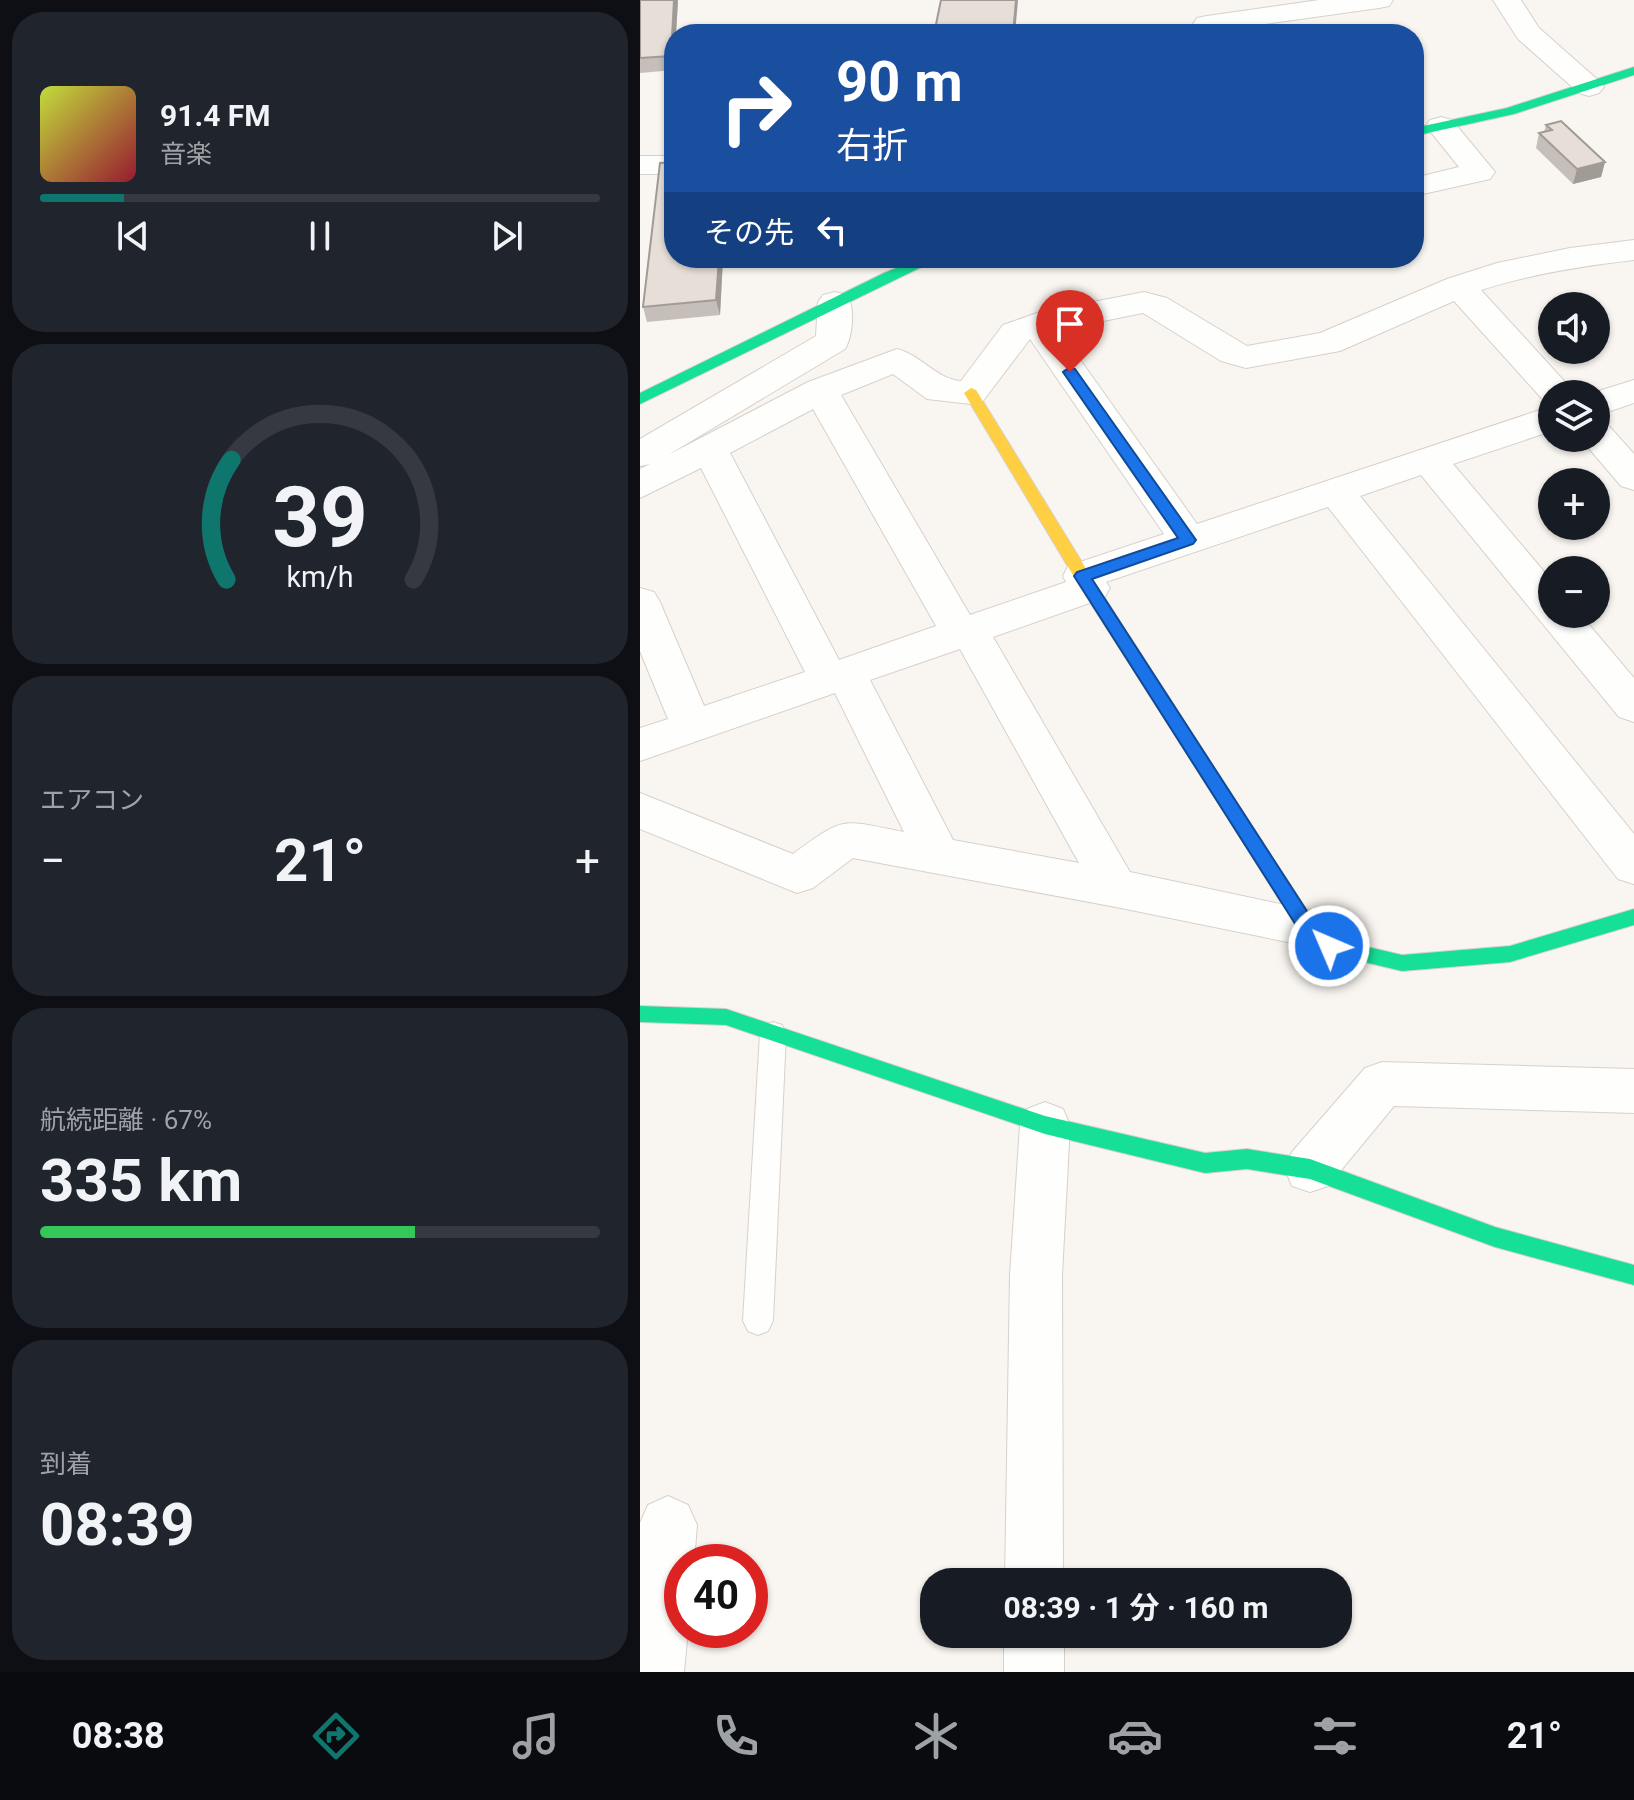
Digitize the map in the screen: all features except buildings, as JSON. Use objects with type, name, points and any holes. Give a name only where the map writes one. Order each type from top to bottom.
[{"type":"street","points":[[1507,0],[1528,33],[1589,87]]},
{"type":"street","points":[[1207,19],[1363,1]]},
{"type":"street","points":[[1428,129],[1510,111],[1634,71]]},
{"type":"street","points":[[1424,185],[1479,172],[1428,129]]},
{"type":"street","points":[[640,165],[664,165]]},
{"type":"street","points":[[971,393],[1015,333],[1037,324],[1144,302],[1155,305],[1233,353],[1246,357],[1328,343],[1459,286],[1509,270],[1634,250]]},
{"type":"street","points":[[640,399],[911,268]]},
{"type":"street","points":[[1459,286],[1545,380]]},
{"type":"street","points":[[640,456],[786,366],[833,341],[835,302]]},
{"type":"street","points":[[1037,324],[1188,540]]},
{"type":"street","points":[[640,485],[820,390],[897,360],[939,391],[971,393]]},
{"type":"street","points":[[820,390],[1116,888]]},
{"type":"street","points":[[1610,399],[1634,391]]},
{"type":"street","points":[[971,393],[1086,582],[1307,927],[1329,946],[1402,963],[1510,954],[1634,917]]},
{"type":"street","points":[[640,745],[965,631],[1188,540],[1538,423]]},
{"type":"street","points":[[710,449],[938,855]]},
{"type":"street","points":[[1610,450],[1634,477]]},
{"type":"street","points":[[1428,459],[1538,591]]},
{"type":"street","points":[[1335,490],[1634,866]]},
{"type":"street","points":[[640,602],[692,727]]},
{"type":"street","points":[[1569,628],[1634,706]]},
{"type":"street","points":[[640,810],[797,875],[846,839],[1116,888],[1307,927]]},
{"type":"street","points":[[640,1014],[726,1017],[1045,1125],[1205,1163],[1247,1159],[1310,1169],[1495,1237],[1634,1275]]},
{"type":"street","points":[[1310,1169],[1382,1084],[1634,1091]]},
{"type":"street","points":[[1034,1568],[1036,1275],[1045,1125]]},
{"type":"street","points":[[654,1525],[654,1672]]},
{"type":"street","points":[[1034,1648],[1034,1672]]},
{"type":"lane","points":[[758,1321],[773,1033]]},
{"type":"traffic: fast","points":[[1424,130],[1510,111],[1634,71]]},
{"type":"traffic: fast","points":[[640,399],[909,268]]},
{"type":"traffic: fast","points":[[1254,844],[1307,927],[1329,946],[1402,963],[1510,954],[1634,917]]},
{"type":"traffic: fast","points":[[640,1014],[726,1017],[1045,1125],[1205,1163],[1247,1159],[1310,1169],[1495,1237],[1634,1275]]},
{"type":"traffic: slow","points":[[971,393],[1082,576],[1254,844]]},
{"type":"route","points":[[1070,372],[1188,540],[1082,576],[1307,927],[1329,946]]}]
